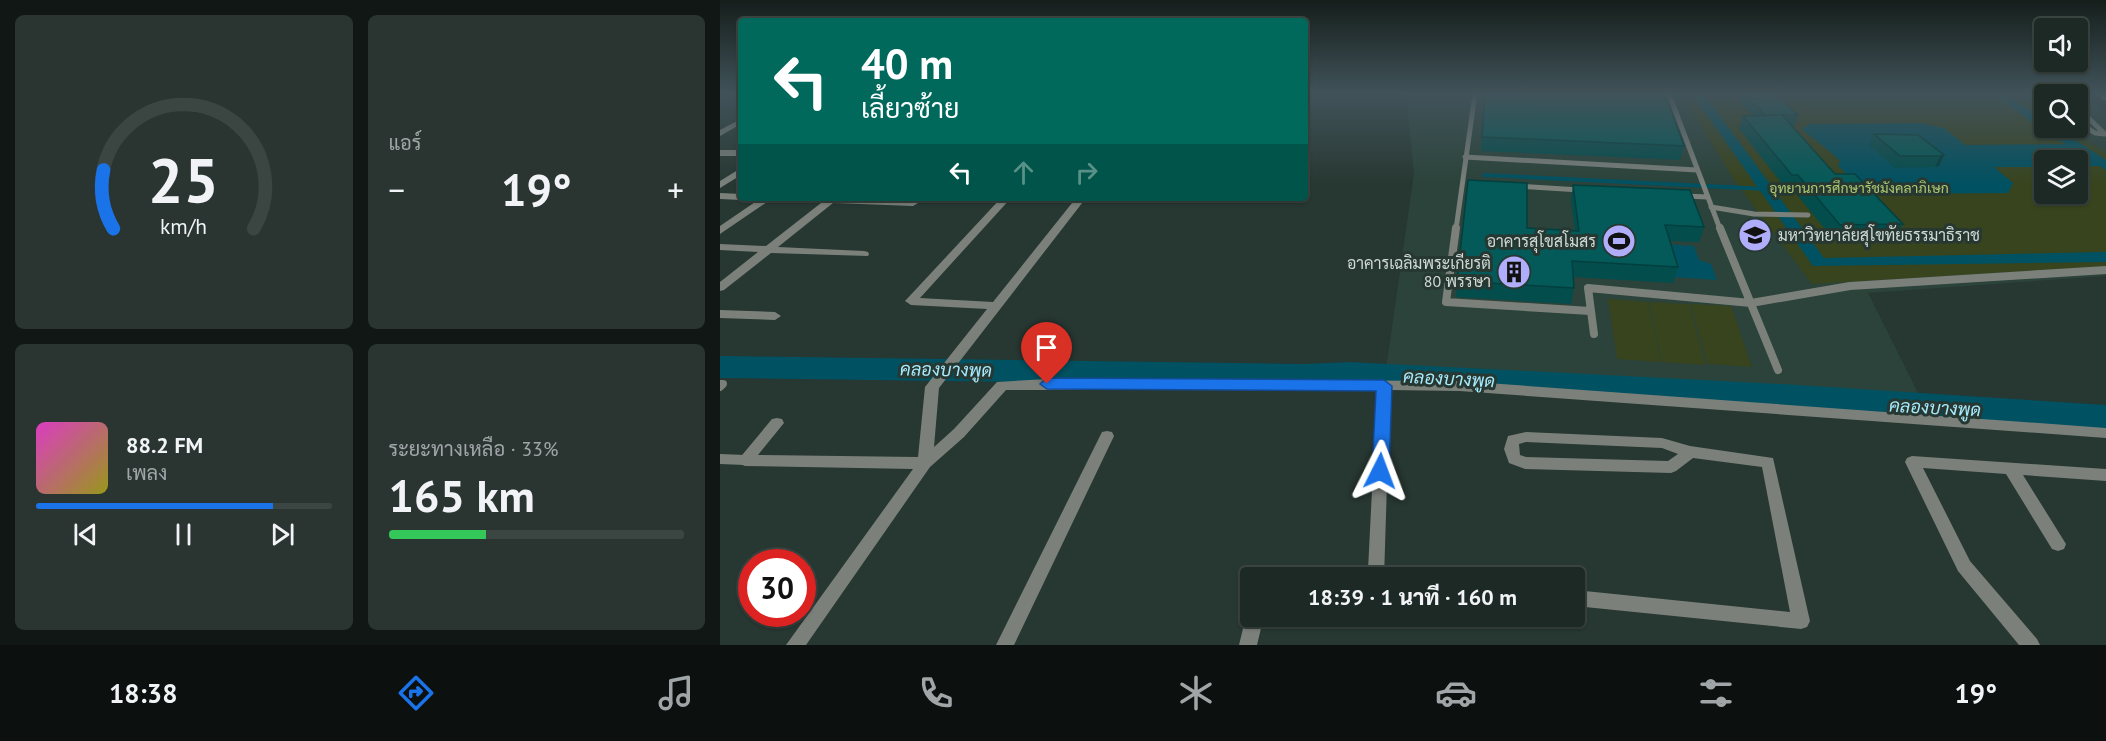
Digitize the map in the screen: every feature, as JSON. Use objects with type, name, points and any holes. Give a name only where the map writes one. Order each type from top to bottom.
[{"type":"street","points":[[720,133],[736,124]]},
{"type":"street","points":[[720,153],[738,153]]},
{"type":"street","points":[[720,185],[738,173]]},
{"type":"street","points":[[720,196],[738,197]]},
{"type":"street","points":[[720,231],[763,201]]},
{"type":"street","points":[[720,288],[829,201]]},
{"type":"street","points":[[872,201],[913,203]]},
{"type":"street","points":[[996,306],[911,301],[1003,201]]},
{"type":"street","points":[[925,463],[932,387],[1079,201]]},
{"type":"street","points":[[720,247],[864,254]]},
{"type":"street","points":[[720,314],[776,316]]},
{"type":"street","points":[[795,645],[925,463],[959,433],[1002,385],[1459,386],[2106,433]]},
{"type":"street","points":[[1376,567],[1384,386]]},
{"type":"street","points":[[745,460],[777,423]]},
{"type":"street","points":[[1005,645],[1107,436]]},
{"type":"street","points":[[1585,599],[1801,621],[1768,462],[1690,452],[1662,443],[1526,437],[1513,440],[1511,449],[1515,459],[1525,463],[1671,467],[1690,452]]},
{"type":"street","points":[[745,460],[925,463]]},
{"type":"street","points":[[2031,645],[1964,566],[1912,462],[2106,475]]},
{"type":"street","points":[[2011,469],[2058,544]]},
{"type":"street","points":[[1248,645],[1252,627]]},
{"type":"lane","points":[[1470,124],[1446,302],[1590,311]]},
{"type":"lane","points":[[1680,124],[1707,197],[1778,370]]},
{"type":"lane","points":[[2088,128],[2106,140]]},
{"type":"lane","points":[[2095,133],[2106,134]]},
{"type":"lane","points":[[1465,157],[1697,170]]},
{"type":"lane","points":[[1462,183],[1474,183]]},
{"type":"lane","points":[[1509,185],[1591,190]]},
{"type":"lane","points":[[1672,195],[1707,197]]},
{"type":"lane","points":[[1711,207],[1754,214],[1808,215]]},
{"type":"lane","points":[[1594,334],[1588,288],[1751,303],[1850,286],[2106,270]]},
{"type":"lane","points":[[720,459],[745,460]]},
{"type":"shaded area","name":"มหาวิทยาลัยสุโขทัยธรรมาธิราช","points":[[1409,124],[2034,124],[2034,138],[2088,138],[2088,124],[2106,124],[2106,276],[1868,293],[1919,395],[1386,369],[1414,173]]},
{"type":"green space","name":"อุทยานการศึกษารัชมังคลาภิเษก","points":[[1700,124],[2034,124],[2034,138],[2083,138],[2106,153],[2106,266],[1812,284],[1733,178]]},
{"type":"green space","points":[[1608,299],[1648,302],[1661,362],[1617,359]]},
{"type":"green space","points":[[1649,302],[1689,304],[1706,365],[1662,362]]},
{"type":"green space","points":[[1690,304],[1731,306],[1752,367],[1708,364]]},
{"type":"water","points":[[1810,124],[1925,124],[1944,128],[1965,145],[2074,144],[2083,150],[2034,150],[2034,167],[1994,167],[2013,183],[2008,193],[1883,194],[1862,188],[1838,166],[1840,161],[1802,129]]},
{"type":"water","points":[[2088,154],[2106,166],[2088,166]]},
{"type":"water","points":[[1664,244],[1694,246],[1699,260],[1711,264],[1717,280],[1673,277]]},
{"type":"building","points":[[1483,124],[1676,124],[1684,146],[1482,137]]},
{"type":"building","points":[[1750,124],[1790,124],[1835,174],[1855,174],[1903,224],[1840,225],[1798,175],[1792,175]]},
{"type":"building","points":[[1874,134],[1918,135],[1944,155],[1900,156]]},
{"type":"building","points":[[1468,180],[1527,183],[1527,228],[1579,231],[1573,185],[1690,190],[1704,227],[1665,225],[1678,267],[1572,261],[1574,288],[1457,281]]},
{"type":"waterway","points":[[1720,124],[1819,263],[2106,257]]},
{"type":"waterway","points":[[2064,138],[2106,166]]},
{"type":"waterway","points":[[1484,175],[1766,189]]},
{"type":"waterway","name":"คลองบางพูด","points":[[720,367],[1303,375],[1350,373],[1782,396],[2106,418]]},
{"type":"place","name":"มหาวิทยาลัยสุโขทัยธรรมาธิราช","points":[[1755,235]]},
{"type":"place","name":"อาคารสุโขสโมสร","points":[[1619,241]]},
{"type":"place","name":"อาคารเฉลิมพระเกียรติ 80 พรรษา","points":[[1514,272]]},
{"type":"route","points":[[1047,384],[1384,386],[1380,471]]}]
